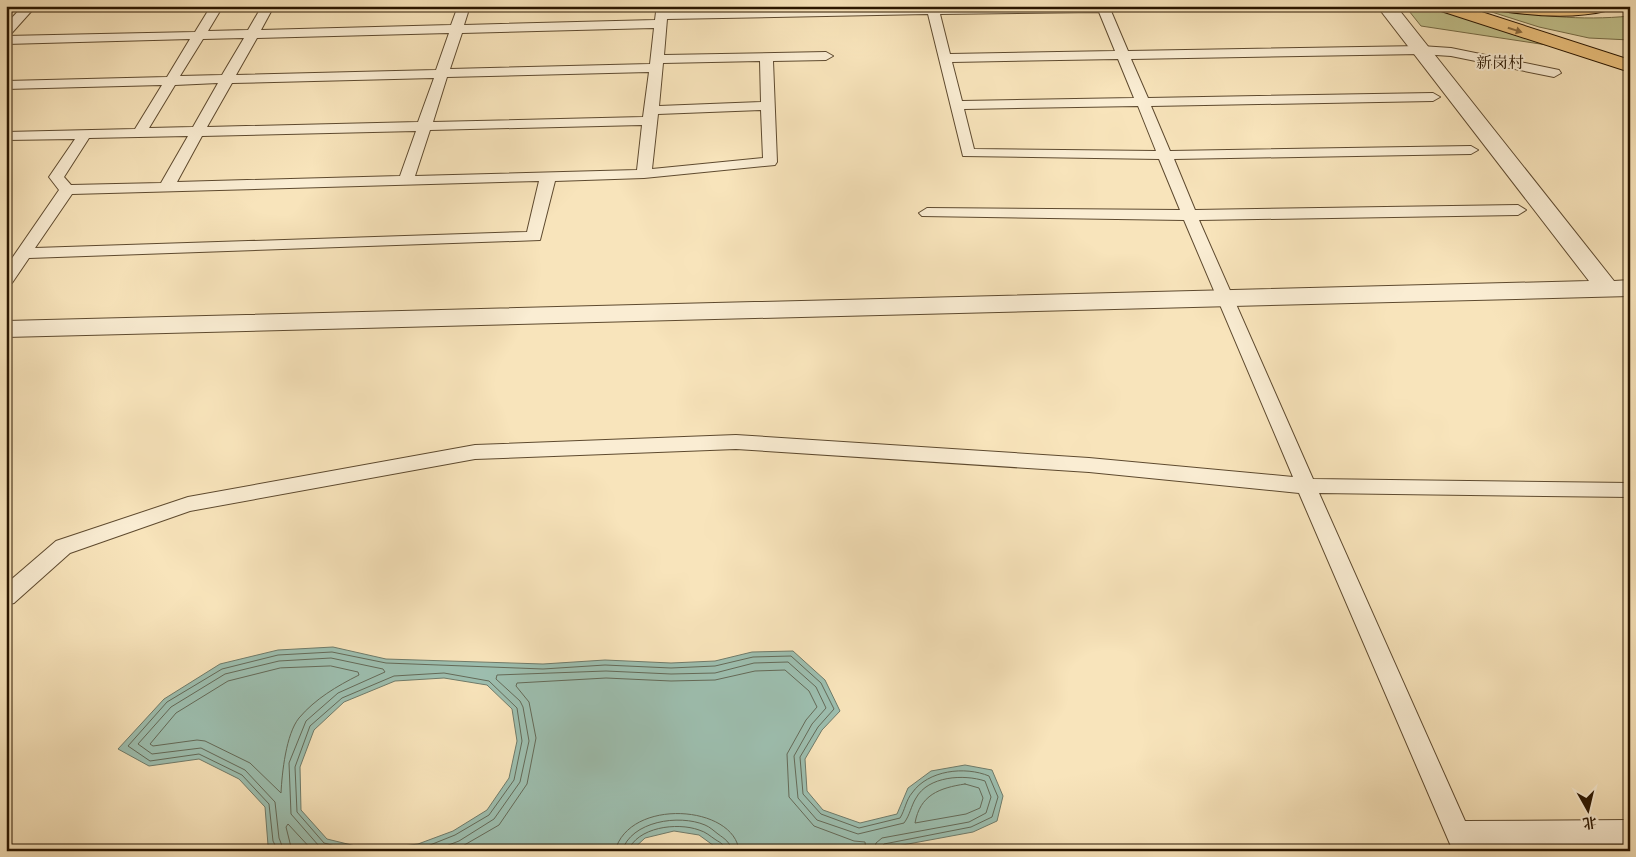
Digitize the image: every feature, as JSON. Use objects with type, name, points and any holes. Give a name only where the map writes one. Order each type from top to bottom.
[{"type":"main road","points":[[1444,6],[1468,16],[1630,66]]},
{"type":"main road","points":[[1500,6],[1543,11],[1584,11],[1604,6]]},
{"type":"street","points":[[1386,6],[1618,288]]},
{"type":"street","points":[[6,329],[1618,288]]},
{"type":"lane","points":[[6,32],[30,6]]},
{"type":"lane","points":[[139,133],[217,6]]},
{"type":"lane","points":[[166,188],[268,6]]},
{"type":"lane","points":[[406,181],[464,6]]},
{"type":"lane","points":[[6,40],[456,29],[661,15],[851,9],[1213,6]]},
{"type":"lane","points":[[1104,7],[1224,298],[1462,842],[1630,832]]},
{"type":"lane","points":[[932,8],[968,153],[1165,155],[1471,150]]},
{"type":"lane","points":[[644,174],[661,15]]},
{"type":"lane","points":[[944,58],[1421,50],[1451,52],[1554,74]]},
{"type":"lane","points":[[6,85],[442,74],[766,57],[826,56]]},
{"type":"lane","points":[[67,190],[644,174],[770,162],[766,57]]},
{"type":"lane","points":[[956,104],[1434,97]]},
{"type":"lane","points":[[6,136],[425,126],[650,115],[768,106]]},
{"type":"lane","points":[[67,190],[56,177],[85,134]]},
{"type":"lane","points":[[24,253],[534,237],[548,177]]},
{"type":"lane","points":[[6,279],[67,190]]},
{"type":"lane","points":[[927,213],[1190,215],[1518,210]]},
{"type":"lane","points":[[6,597],[63,547],[188,504],[475,452],[736,442],[1089,465],[1306,486],[1630,490]]},
{"type":"green space","points":[[1405,6],[1438,6],[1547,45],[1421,26]]},
{"type":"green space","points":[[1486,6],[1557,17],[1630,16],[1630,40],[1589,38],[1539,27],[1479,8]]},
{"type":"water","points":[[333,647],[386,659],[543,664],[605,660],[671,663],[715,661],[752,652],[793,651],[825,680],[840,711],[822,730],[805,759],[807,791],[823,810],[860,823],[897,814],[908,788],[931,771],[965,765],[992,770],[1003,796],[997,821],[973,832],[870,851],[721,851],[699,835],[674,831],[645,838],[631,851],[275,851],[268,845],[265,807],[239,779],[199,759],[149,766],[118,749],[164,699],[220,664],[278,650]],"holes":[[[444,678],[487,685],[512,709],[517,741],[509,778],[487,810],[453,831],[418,844],[372,850],[327,839],[301,810],[300,767],[314,730],[344,702],[395,681]]]},
{"type":"district","name":"新岗村","points":[[1500,62]]}]
